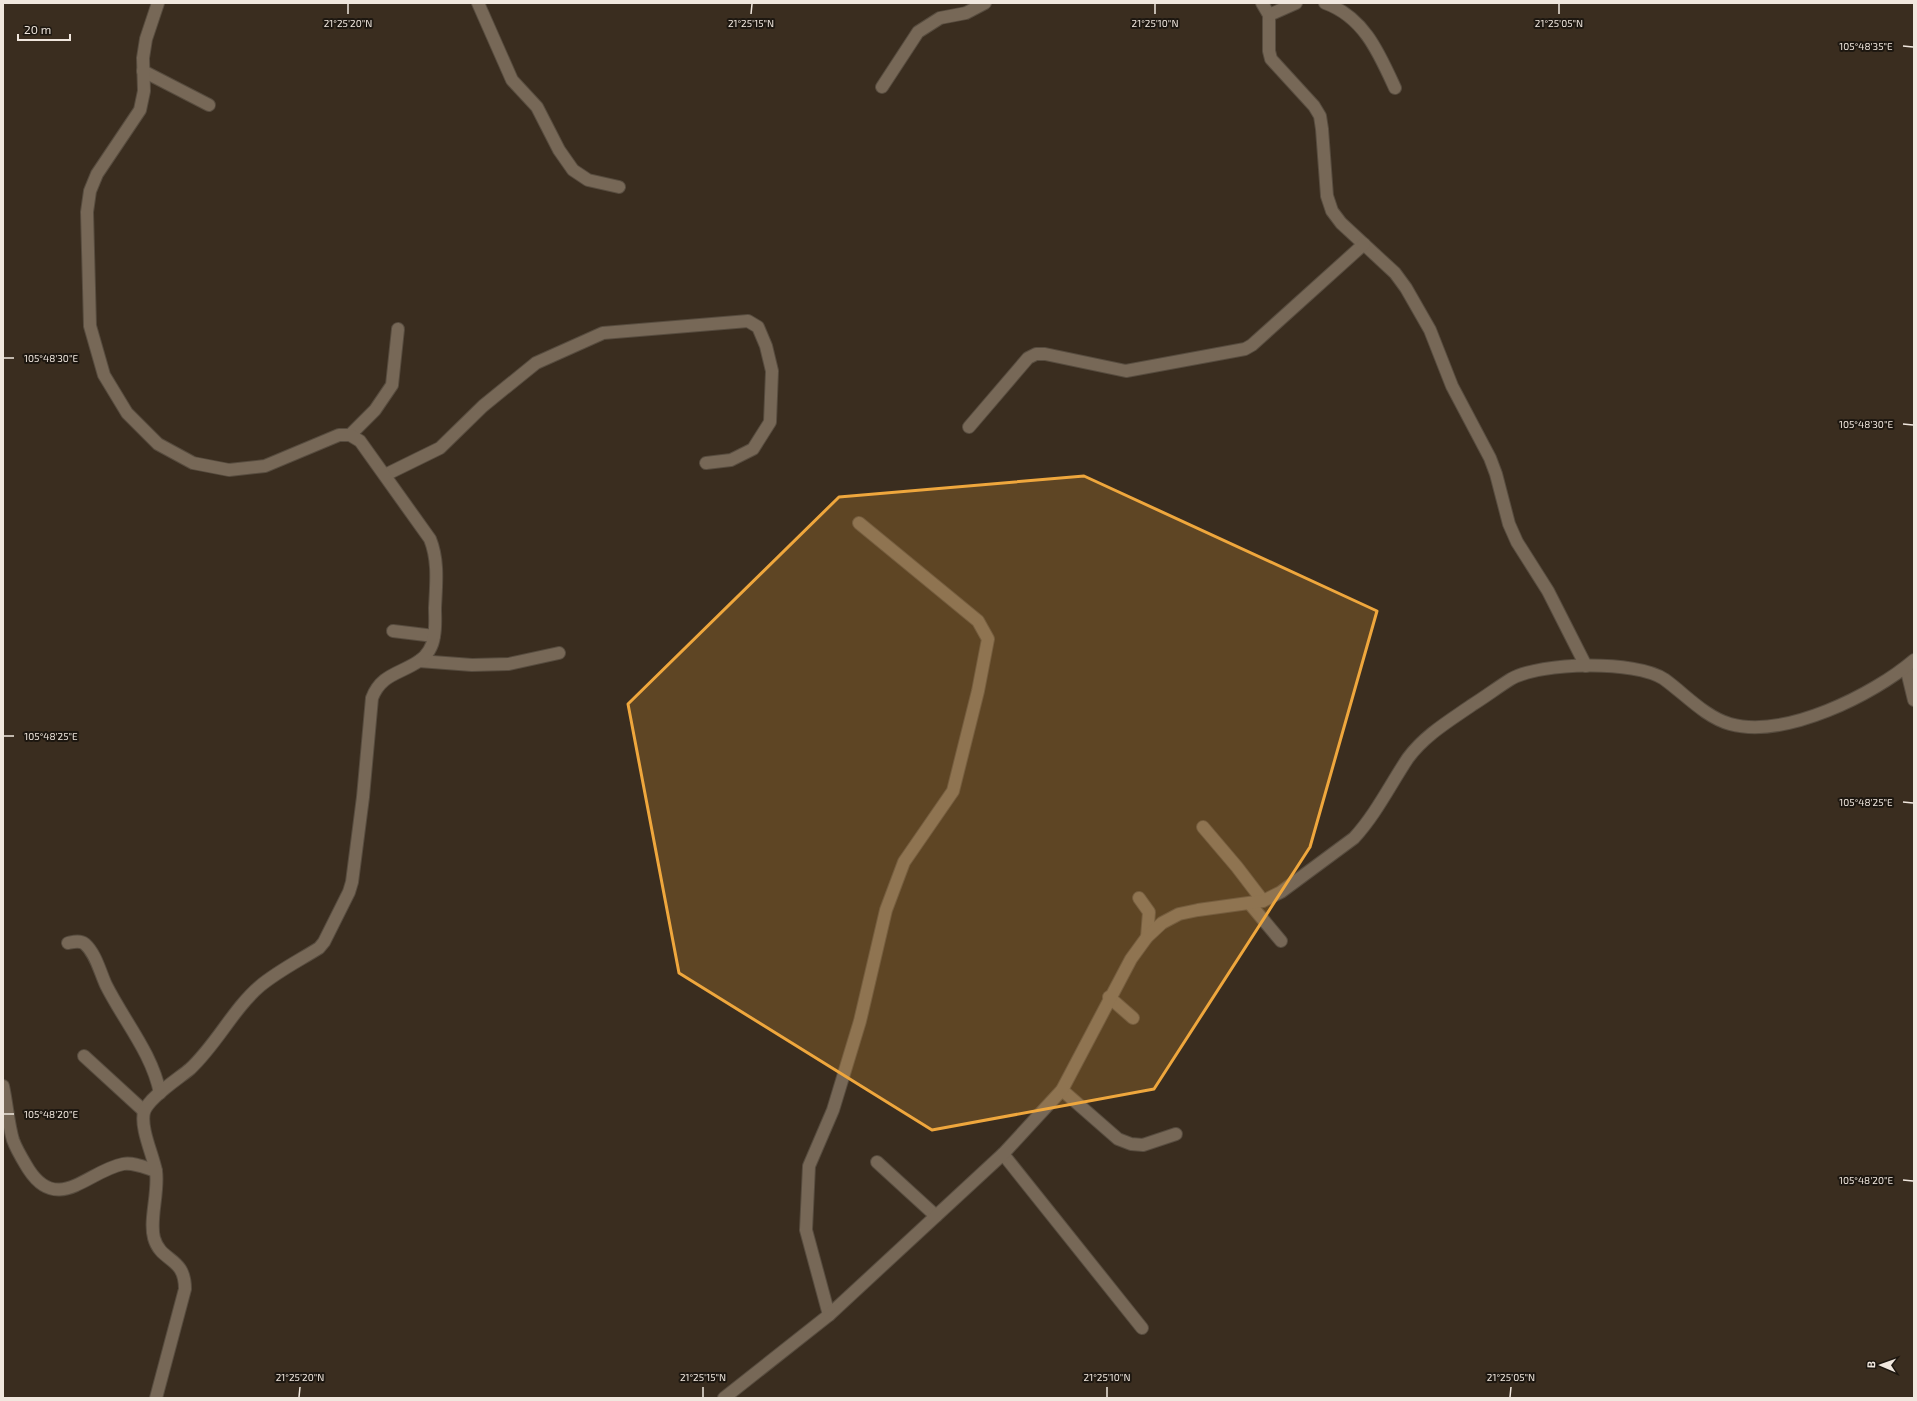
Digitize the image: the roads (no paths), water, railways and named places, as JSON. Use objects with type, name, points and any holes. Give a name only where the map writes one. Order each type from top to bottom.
[{"type":"street","points":[[156,1398],[185,1289],[185,1277],[181,1268],[160,1250],[153,1237],[157,1184],[156,1171],[144,1121],[144,1111],[160,1093],[197,1061],[260,986],[319,948],[324,942],[349,892],[352,882],[364,797],[372,698],[376,688],[384,680],[419,661],[428,652],[434,636],[436,564],[435,550],[430,539],[360,441],[350,435],[339,435],[265,466],[229,470],[193,463],[158,444],[127,413],[104,375],[90,326],[87,212],[90,191],[97,174],[140,110],[144,90],[143,71],[146,39],[158,3]]},
{"type":"street","points":[[478,3],[512,80],[537,107],[559,150],[573,170],[588,180],[619,187]]},
{"type":"street","points":[[882,87],[918,32],[940,18],[966,12],[985,3]]},
{"type":"street","points":[[1262,3],[1269,15],[1269,51],[1271,59],[1314,106],[1320,116],[1327,196],[1332,212],[1341,223],[1395,273],[1406,288],[1430,330],[1452,386],[1490,458],[1496,474],[1509,524],[1514,536],[1548,591],[1586,666]]},
{"type":"street","points":[[1269,15],[1296,3]]},
{"type":"street","points":[[1325,3],[1333,6],[1359,24],[1377,48],[1395,88]]},
{"type":"street","points":[[143,71],[209,105]]},
{"type":"street","points":[[969,427],[1028,358],[1036,354],[1044,354],[1126,371],[1245,349],[1252,345],[1364,244]]},
{"type":"street","points":[[385,475],[440,448],[483,406],[536,363],[604,333],[748,321],[758,327],[766,346],[772,371],[770,422],[754,449],[731,460],[706,463]]},
{"type":"street","points":[[350,435],[375,410],[392,385],[398,329]]},
{"type":"street","points":[[829,1315],[806,1230],[809,1166],[833,1110],[860,1021],[886,910],[904,862],[952,791],[978,691],[988,639],[978,621],[859,524]]},
{"type":"street","points":[[392,631],[434,636]]},
{"type":"street","points":[[419,661],[472,665],[508,664],[559,653]]},
{"type":"street","points":[[724,1398],[829,1315],[1003,1154],[1062,1090],[1109,997],[1131,959],[1147,937],[1162,923],[1179,914],[1198,910],[1250,904],[1263,901],[1281,892],[1354,838],[1372,816],[1408,758],[1421,743],[1436,730],[1510,679],[1536,669],[1586,666],[1635,668],[1649,672],[1663,679],[1712,715],[1729,724],[1747,727],[1770,727],[1794,722],[1850,701],[1869,691],[1910,663],[1914,700]]},
{"type":"street","points":[[1203,828],[1237,867],[1263,901]]},
{"type":"street","points":[[1140,898],[1149,912],[1147,937]]},
{"type":"street","points":[[1250,904],[1281,941]]},
{"type":"street","points":[[68,943],[75,941],[84,943],[92,953],[106,986],[140,1043],[154,1070],[160,1093]]},
{"type":"street","points":[[1109,997],[1133,1018]]},
{"type":"street","points":[[84,1056],[144,1111]]},
{"type":"street","points":[[3,1086],[18,1153],[33,1176],[43,1186],[54,1190],[67,1190],[124,1164],[136,1165],[156,1171]]},
{"type":"street","points":[[1062,1090],[1118,1139],[1132,1144],[1143,1145],[1176,1134]]},
{"type":"street","points":[[1003,1154],[1142,1328]]},
{"type":"street","points":[[877,1162],[936,1216]]}]
